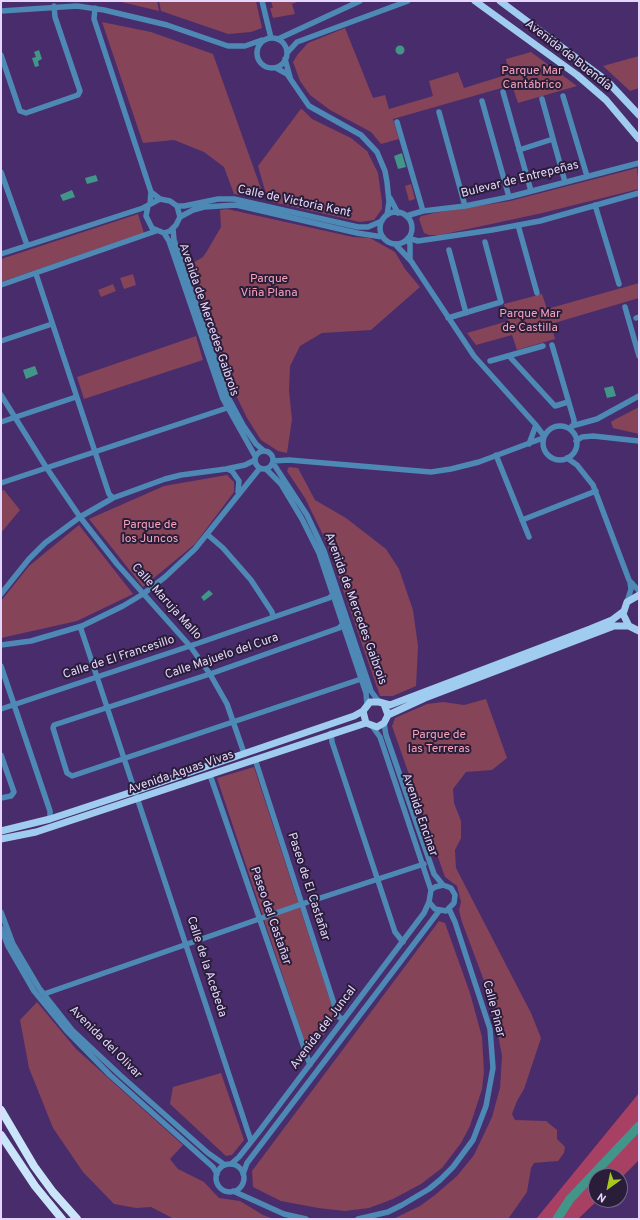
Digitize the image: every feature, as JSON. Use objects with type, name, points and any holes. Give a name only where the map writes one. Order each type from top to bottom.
[{"type":"highway","points":[[1,1110],[34,1166],[53,1192],[77,1219]]},
{"type":"highway","points":[[1,1135],[32,1181],[62,1219]]},
{"type":"main road","name":"Avenida de Buendía","points":[[475,1],[577,75],[606,100],[639,138]]},
{"type":"main road","name":"Avenida de Buendía","points":[[500,1],[607,81],[639,115]]},
{"type":"main road","points":[[629,626],[624,618],[624,611],[627,602],[639,595]]},
{"type":"main road","points":[[548,648],[612,620],[624,611]]},
{"type":"main road","points":[[424,695],[388,715],[384,723],[377,727],[369,725],[363,712],[367,705],[375,701],[390,705],[424,695],[548,648],[614,626],[629,626],[639,631]]},
{"type":"main road","points":[[382,703],[388,715]]},
{"type":"main road","name":"Avenida Aguas Vivas","points":[[1,831],[50,819],[363,712]]},
{"type":"main road","name":"Avenida Aguas Vivas","points":[[1,839],[36,832],[137,800],[331,733],[369,725]]},
{"type":"street","points":[[262,1],[271,38]]},
{"type":"street","points":[[278,39],[360,1]]},
{"type":"street","points":[[276,68],[282,64],[294,44],[408,1]]},
{"type":"street","points":[[507,1],[511,8]]},
{"type":"street","points":[[1,11],[54,6],[95,8],[167,24],[228,46],[245,46],[271,38],[278,39],[285,44],[286,56],[292,81]]},
{"type":"street","points":[[1,55],[20,111],[26,113],[78,95],[80,91],[55,17],[54,6]]},
{"type":"street","points":[[95,8],[94,19],[151,192],[146,213],[147,221],[156,231]]},
{"type":"street","points":[[262,40],[257,51],[257,57],[262,64],[269,68],[276,68],[285,72],[309,106],[361,135],[372,145],[381,158],[385,171],[389,196],[388,215]]},
{"type":"street","points":[[245,46],[257,51]]},
{"type":"street","points":[[503,92],[531,191]]},
{"type":"street","points":[[563,96],[587,176]]},
{"type":"street","points":[[542,99],[565,182]]},
{"type":"street","points":[[482,101],[508,197]]},
{"type":"street","points":[[439,112],[465,206]]},
{"type":"street","points":[[397,122],[422,211]]},
{"type":"street","points":[[519,150],[553,139]]},
{"type":"street","name":"Bulevar de Entrepeñas","points":[[406,216],[422,211],[465,206],[508,197],[639,163]]},
{"type":"street","points":[[1,172],[27,245]]},
{"type":"street","points":[[1,285],[156,231],[164,233],[173,229],[180,217],[177,206],[170,201],[160,199],[151,192]]},
{"type":"street","points":[[407,239],[414,241],[437,239],[518,225],[639,193]]},
{"type":"street","points":[[389,196],[398,213]]},
{"type":"street","points":[[1,254],[149,205],[160,199]]},
{"type":"street","name":"Calle de Victoria Kent","points":[[177,206],[218,199],[234,199],[358,227],[368,227],[382,221]]},
{"type":"street","name":"Calle de Victoria Kent","points":[[180,217],[193,210],[204,207],[236,205],[357,233],[383,237]]},
{"type":"street","points":[[595,205],[619,284]]},
{"type":"street","points":[[395,244],[407,239],[411,226],[406,216],[398,213],[388,215],[382,221],[380,227],[383,237],[388,242],[395,244],[411,261],[474,356],[536,424],[544,437],[544,448],[552,458],[567,458],[576,464],[596,491],[630,581],[631,589],[627,602]]},
{"type":"street","points":[[518,225],[537,293]]},
{"type":"street","name":"Avenida de Mercedes Gaibrois","points":[[173,229],[174,240],[228,397],[243,425],[262,450]]},
{"type":"street","name":"Avenida de Mercedes Gaibrois","points":[[164,233],[169,241],[204,347],[227,408],[255,458],[256,464],[263,468],[281,484],[302,519],[319,553],[361,679],[367,705]]},
{"type":"street","points":[[407,239],[410,244],[411,261]]},
{"type":"street","points":[[448,318],[501,302],[485,242]]},
{"type":"street","points":[[449,250],[466,313]]},
{"type":"street","points":[[36,274],[94,452],[109,494],[113,498]]},
{"type":"street","points":[[625,307],[639,356]]},
{"type":"street","points":[[1,341],[52,324]]},
{"type":"street","points":[[552,345],[568,402],[577,425]]},
{"type":"street","points":[[490,361],[543,346]]},
{"type":"street","points":[[509,356],[556,406],[568,402]]},
{"type":"street","name":"Calle Maruja Mallo","points":[[1,396],[80,517],[143,594],[190,646],[210,674],[227,704],[244,753]]},
{"type":"street","points":[[1,594],[40,549],[64,528],[113,498],[143,486],[181,475],[245,465],[255,458],[262,450],[273,459],[431,472],[451,470],[527,445],[544,437],[549,430],[558,427],[566,428],[577,425],[617,410],[639,396]]},
{"type":"street","points":[[1,422],[76,397]]},
{"type":"street","points":[[1,483],[222,408],[227,408]]},
{"type":"street","points":[[536,424],[549,430]]},
{"type":"street","points":[[527,445],[536,424]]},
{"type":"street","points":[[573,432],[577,425]]},
{"type":"street","points":[[566,428],[573,432],[576,442],[573,453],[576,464]]},
{"type":"street","points":[[576,442],[582,437],[593,436],[639,441]]},
{"type":"street","points":[[527,445],[544,448]]},
{"type":"street","points":[[567,458],[573,453]]},
{"type":"street","points":[[496,456],[529,537]]},
{"type":"street","points":[[1,645],[31,641],[82,626],[116,610],[143,594],[186,558],[208,535],[236,498],[273,459]]},
{"type":"street","name":"Avenida de Mercedes Gaibrois","points":[[273,459],[307,515],[324,551],[371,691],[382,703]]},
{"type":"street","points":[[226,469],[232,471],[239,481],[240,489],[236,498]]},
{"type":"street","points":[[522,520],[596,491]]},
{"type":"street","points":[[208,535],[223,548],[251,580],[270,609],[272,617]]},
{"type":"street","points":[[630,581],[639,591]]},
{"type":"street","name":"Calle de El Francesillo","points":[[1,709],[190,646],[333,595]]},
{"type":"street","name":"Calle Majuelo del Cura","points":[[124,758],[72,776],[67,773],[53,726],[210,674],[339,628],[343,624]]},
{"type":"street","name":"Calle de la Acebeda","points":[[82,626],[81,629],[96,677],[252,1141]]},
{"type":"street","points":[[1,666],[50,811],[50,819]]},
{"type":"street","points":[[124,758],[361,679]]},
{"type":"street","name":"Avenida Encinar","points":[[384,723],[386,735],[434,874],[444,885]]},
{"type":"street","name":"Avenida Encinar","points":[[369,725],[380,737],[424,864],[431,890]]},
{"type":"street","points":[[331,733],[332,742],[395,932],[402,942]]},
{"type":"street","points":[[1,755],[14,792],[11,796],[1,798]]},
{"type":"street","name":"Paseo de El Castañar","points":[[255,760],[338,1016],[344,1020]]},
{"type":"street","name":"Paseo del Castañar","points":[[210,775],[310,1065]]},
{"type":"street","points":[[44,994],[302,904],[424,864]]},
{"type":"street","points":[[444,885],[451,888],[455,895],[454,903],[449,909],[439,911],[431,906],[429,902],[431,890],[435,887],[444,885]]},
{"type":"street","name":"Avenida del Juncal","points":[[228,1164],[240,1157],[424,913],[429,902]]},
{"type":"street","name":"Calle Pinar","points":[[358,1219],[388,1212],[429,1189],[440,1180],[453,1167],[473,1140],[486,1106],[493,1068],[490,1028],[455,922],[449,909]]},
{"type":"street","name":"Avenida del Juncal","points":[[243,1174],[247,1163],[439,911]]},
{"type":"street","name":"Avenida del Olivar","points":[[1,912],[13,944],[44,994],[72,1030],[208,1153],[228,1164]]},
{"type":"street","name":"Avenida del Olivar","points":[[1,928],[8,946],[34,991],[66,1030],[110,1075],[214,1167],[217,1174]]},
{"type":"street","points":[[250,1198],[242,1185],[243,1174],[239,1167],[228,1164],[220,1168],[217,1174],[219,1186],[225,1191],[233,1191],[284,1214],[306,1219]]},
{"type":"street","points":[[233,1191],[242,1185]]},
{"type":"green space","points":[[117,1],[157,1],[159,11],[151,9]]},
{"type":"green space","points":[[159,1],[256,1],[262,28],[251,32],[228,34],[161,11]]},
{"type":"green space","points":[[271,1],[300,1],[292,4],[295,14],[273,18],[270,8],[273,8]]},
{"type":"green space","points":[[102,22],[151,32],[213,54],[264,197],[234,194],[224,167],[204,152],[174,140],[143,143]]},
{"type":"green space","name":"Parque Mar Cantábrico","points":[[345,28],[373,98],[385,95],[389,109],[433,96],[429,81],[458,72],[464,88],[509,74],[506,59],[531,52],[577,86],[518,103],[512,85],[393,119],[399,139],[381,144],[371,132],[330,110],[310,95],[300,81],[293,62],[308,43]]},
{"type":"green space","points":[[639,56],[639,88],[630,91],[603,66]]},
{"type":"green space","points":[[302,109],[312,119],[351,138],[367,151],[378,173],[382,202],[382,209],[374,220],[360,222],[268,201],[258,166]]},
{"type":"green space","points":[[637,168],[639,189],[538,214],[440,235],[429,235],[424,233],[419,219],[421,216],[434,213],[510,201]]},
{"type":"green space","points":[[411,184],[415,199],[409,201],[405,186]]},
{"type":"green space","name":"Parque Viña Plana","points":[[227,209],[353,237],[370,238],[395,252],[405,269],[420,287],[371,330],[322,333],[300,346],[290,366],[289,391],[292,419],[287,453],[278,451],[261,440],[247,418],[234,391],[219,352],[189,265],[203,257],[221,227],[220,210]]},
{"type":"green space","points":[[138,214],[144,233],[1,282],[1,259]]},
{"type":"green space","points":[[133,274],[136,285],[124,289],[120,278]]},
{"type":"green space","name":"Parque Mar de Castilla","points":[[639,283],[639,298],[551,324],[555,339],[517,350],[512,335],[476,345],[467,333],[508,321],[504,304],[542,294],[547,309]]},
{"type":"green space","points":[[113,284],[116,291],[101,297],[98,290]]},
{"type":"green space","points":[[196,336],[203,360],[84,399],[77,377]]},
{"type":"green space","points":[[639,407],[639,434],[613,428],[611,422]]},
{"type":"green space","points":[[289,467],[298,468],[315,500],[346,518],[386,549],[399,569],[413,610],[418,646],[416,686],[393,696],[380,696],[326,541],[305,498],[287,471]]},
{"type":"green space","name":"Parque de los Juncos","points":[[227,475],[234,482],[234,492],[195,544],[143,587],[89,519],[164,486]]},
{"type":"green space","points":[[4,490],[20,510],[1,533],[1,491]]},
{"type":"green space","name":"Parque de los Juncos","points":[[79,525],[133,594],[77,621],[1,638],[1,601],[29,566]]},
{"type":"green space","name":"Parque de las Terreras","points":[[486,699],[507,758],[492,770],[466,772],[453,789],[454,803],[461,821],[461,838],[455,850],[456,868],[531,1013],[541,1038],[524,1089],[512,1114],[515,1120],[546,1121],[557,1130],[557,1139],[565,1147],[564,1153],[558,1161],[534,1163],[531,1168],[527,1192],[508,1219],[393,1219],[420,1206],[435,1195],[457,1176],[474,1155],[492,1117],[500,1088],[502,1056],[492,1002],[462,922],[459,910],[461,902],[457,886],[445,877],[392,726],[395,718],[427,704],[443,702],[464,705]]},
{"type":"green space","points":[[254,767],[336,1018],[309,1055],[217,778]]},
{"type":"green space","points":[[439,921],[445,923],[470,993],[482,1037],[484,1072],[482,1089],[470,1126],[461,1143],[442,1168],[421,1184],[393,1199],[369,1208],[345,1211],[318,1208],[281,1201],[253,1187],[252,1171]]},
{"type":"green space","points":[[37,1002],[76,1049],[183,1145],[170,1159],[178,1169],[204,1182],[219,1198],[240,1201],[263,1215],[274,1219],[174,1219],[151,1207],[136,1208],[114,1204],[83,1172],[53,1128],[29,1068],[20,1020]]},
{"type":"green space","points":[[221,1073],[244,1140],[232,1155],[226,1156],[170,1104],[173,1087]]},
{"type":"shaded area","points":[[398,46],[402,46],[404,50],[402,54],[398,54],[396,52],[396,48]]},
{"type":"shaded area","points":[[39,50],[42,59],[38,61],[39,66],[35,67],[32,58],[36,57],[34,52]]},
{"type":"shaded area","points":[[402,153],[406,167],[398,169],[394,156]]},
{"type":"shaded area","points":[[96,175],[98,181],[87,184],[85,178]]},
{"type":"shaded area","points":[[72,190],[75,197],[63,201],[60,195]]},
{"type":"shaded area","points":[[35,366],[38,374],[26,379],[23,370]]},
{"type":"shaded area","points":[[613,386],[616,396],[607,398],[604,388]]},
{"type":"shaded area","points":[[209,590],[213,594],[204,601],[201,597]]},
{"type":"shaded area","points":[[639,1093],[639,1160],[628,1171],[628,1168],[588,1168],[588,1208],[590,1208],[578,1219],[536,1219]]},
{"type":"waterway","points":[[557,1219],[570,1199],[639,1126]]}]
